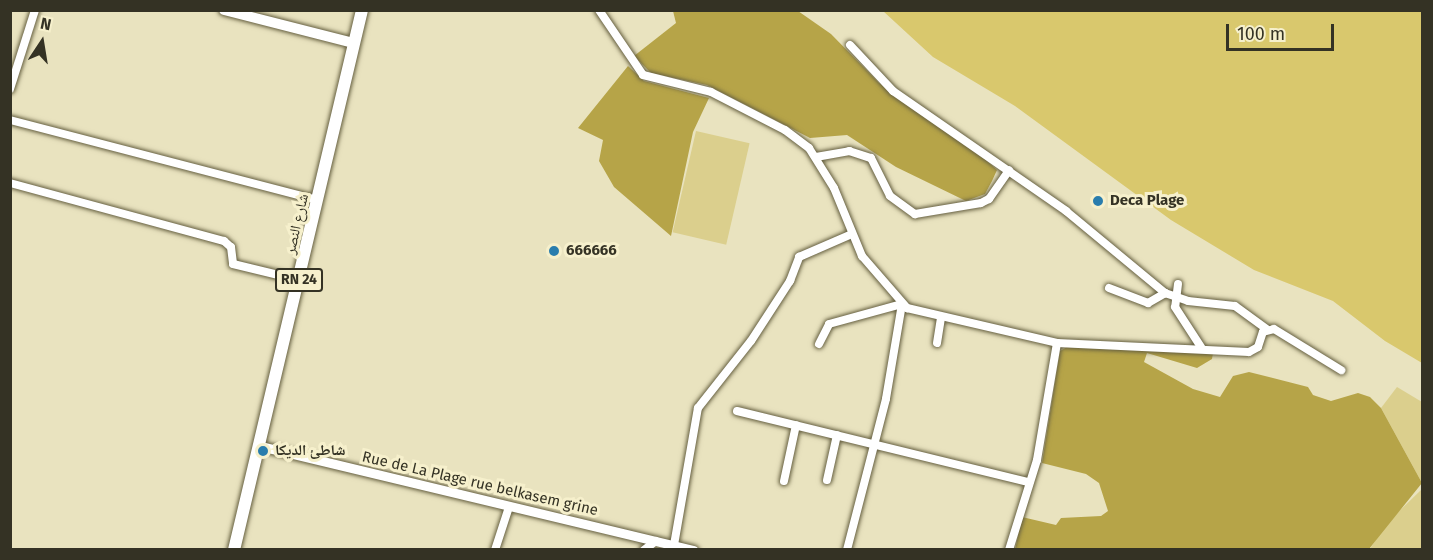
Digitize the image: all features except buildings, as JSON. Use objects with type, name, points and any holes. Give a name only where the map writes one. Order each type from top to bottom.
[{"type":"main road","points":[[224,10],[353,43]]},
{"type":"main road","name":"شارع النصر","points":[[234,549],[362,10]]},
{"type":"street","points":[[10,89],[35,10]]},
{"type":"street","points":[[599,10],[643,75],[711,92],[785,130],[816,157],[834,188],[852,234],[873,271],[902,304],[912,311],[1057,343],[1123,348],[1201,347],[1249,352],[1258,347],[1267,329]]},
{"type":"street","points":[[850,45],[892,91],[1066,210],[1165,293],[1175,297],[1235,306],[1267,329],[1274,329],[1341,370]]},
{"type":"street","points":[[10,120],[318,200]]},
{"type":"street","points":[[816,157],[849,151],[870,158],[890,195],[915,214],[989,199],[1009,170]]},
{"type":"street","points":[[10,183],[224,241],[231,247],[232,264],[299,280]]},
{"type":"street","points":[[674,545],[698,408],[751,341],[790,281],[799,257],[852,234]]},
{"type":"street","points":[[1178,284],[1175,307],[1201,347]]},
{"type":"street","points":[[1109,288],[1148,303],[1165,293]]},
{"type":"street","points":[[819,344],[829,324],[902,304]]},
{"type":"street","points":[[847,549],[874,444],[902,304]]},
{"type":"street","points":[[937,343],[941,318]]},
{"type":"street","points":[[1009,549],[1037,460],[1057,343]]},
{"type":"street","points":[[737,411],[1029,482]]},
{"type":"street","points":[[784,481],[796,425]]},
{"type":"street","points":[[827,480],[837,435]]},
{"type":"street","name":"Rue de La Plage rue belkasem grine","points":[[260,446],[509,507],[694,549]]},
{"type":"street","points":[[495,549],[509,507]]},
{"type":"street","points":[[644,549],[656,541]]},
{"type":"shaded area","points":[[673,11],[798,11],[831,34],[879,83],[979,154],[997,170],[985,194],[966,201],[896,167],[847,135],[810,138],[707,85],[651,73],[634,56],[676,23]]},
{"type":"shaded area","points":[[883,11],[1422,11],[1422,363],[1385,341],[1333,301],[1254,270],[1171,220],[1015,106],[933,57]]},
{"type":"shaded area","points":[[628,66],[644,81],[709,98],[693,132],[671,236],[614,187],[599,161],[603,140],[578,128]]},
{"type":"shaded area","points":[[696,131],[750,143],[726,245],[673,232]]},
{"type":"shaded area","points":[[1067,347],[1213,353],[1212,359],[1197,368],[1147,353],[1144,362],[1193,389],[1220,397],[1233,376],[1249,372],[1308,387],[1313,395],[1331,401],[1358,393],[1370,397],[1381,408],[1422,483],[1369,549],[1015,550],[1022,517],[1056,525],[1061,518],[1101,516],[1108,511],[1099,483],[1086,474],[1042,463],[1060,351]]},
{"type":"shaded area","points":[[1397,387],[1422,402],[1422,483],[1381,408]]},
{"type":"shaded area","points":[[1422,489],[1422,549],[1369,550],[1389,521]]},
{"type":"place","name":"Deca Plage","points":[[1098,201]]},
{"type":"place","name":"666666","points":[[554,251]]},
{"type":"place","name":"شاطئ الديكا","points":[[263,451]]}]
